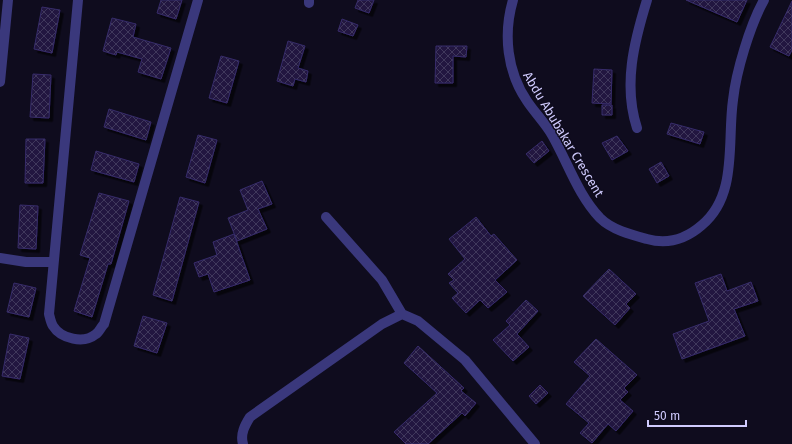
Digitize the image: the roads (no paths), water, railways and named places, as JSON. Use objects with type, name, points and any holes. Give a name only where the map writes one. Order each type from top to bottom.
[{"type":"street","points":[[0,82],[8,0]]},
{"type":"street","points":[[78,0],[49,314],[52,325],[56,330],[71,339],[84,339],[96,335],[104,324],[198,0]]},
{"type":"street","name":"Abdu Abubakar Crescent","points":[[513,0],[507,43],[512,71],[526,100],[552,135],[578,187],[601,219],[628,234],[654,241],[675,241],[690,235],[704,225],[717,208],[726,189],[733,100],[744,52],[764,0]]},
{"type":"street","points":[[637,128],[632,111],[630,86],[633,51],[647,0]]},
{"type":"street","points":[[326,217],[382,280],[402,314],[418,321],[465,360],[535,444]]},
{"type":"street","points":[[0,258],[26,262],[53,262]]},
{"type":"street","points":[[242,444],[244,427],[250,417],[382,324],[402,314]]}]
